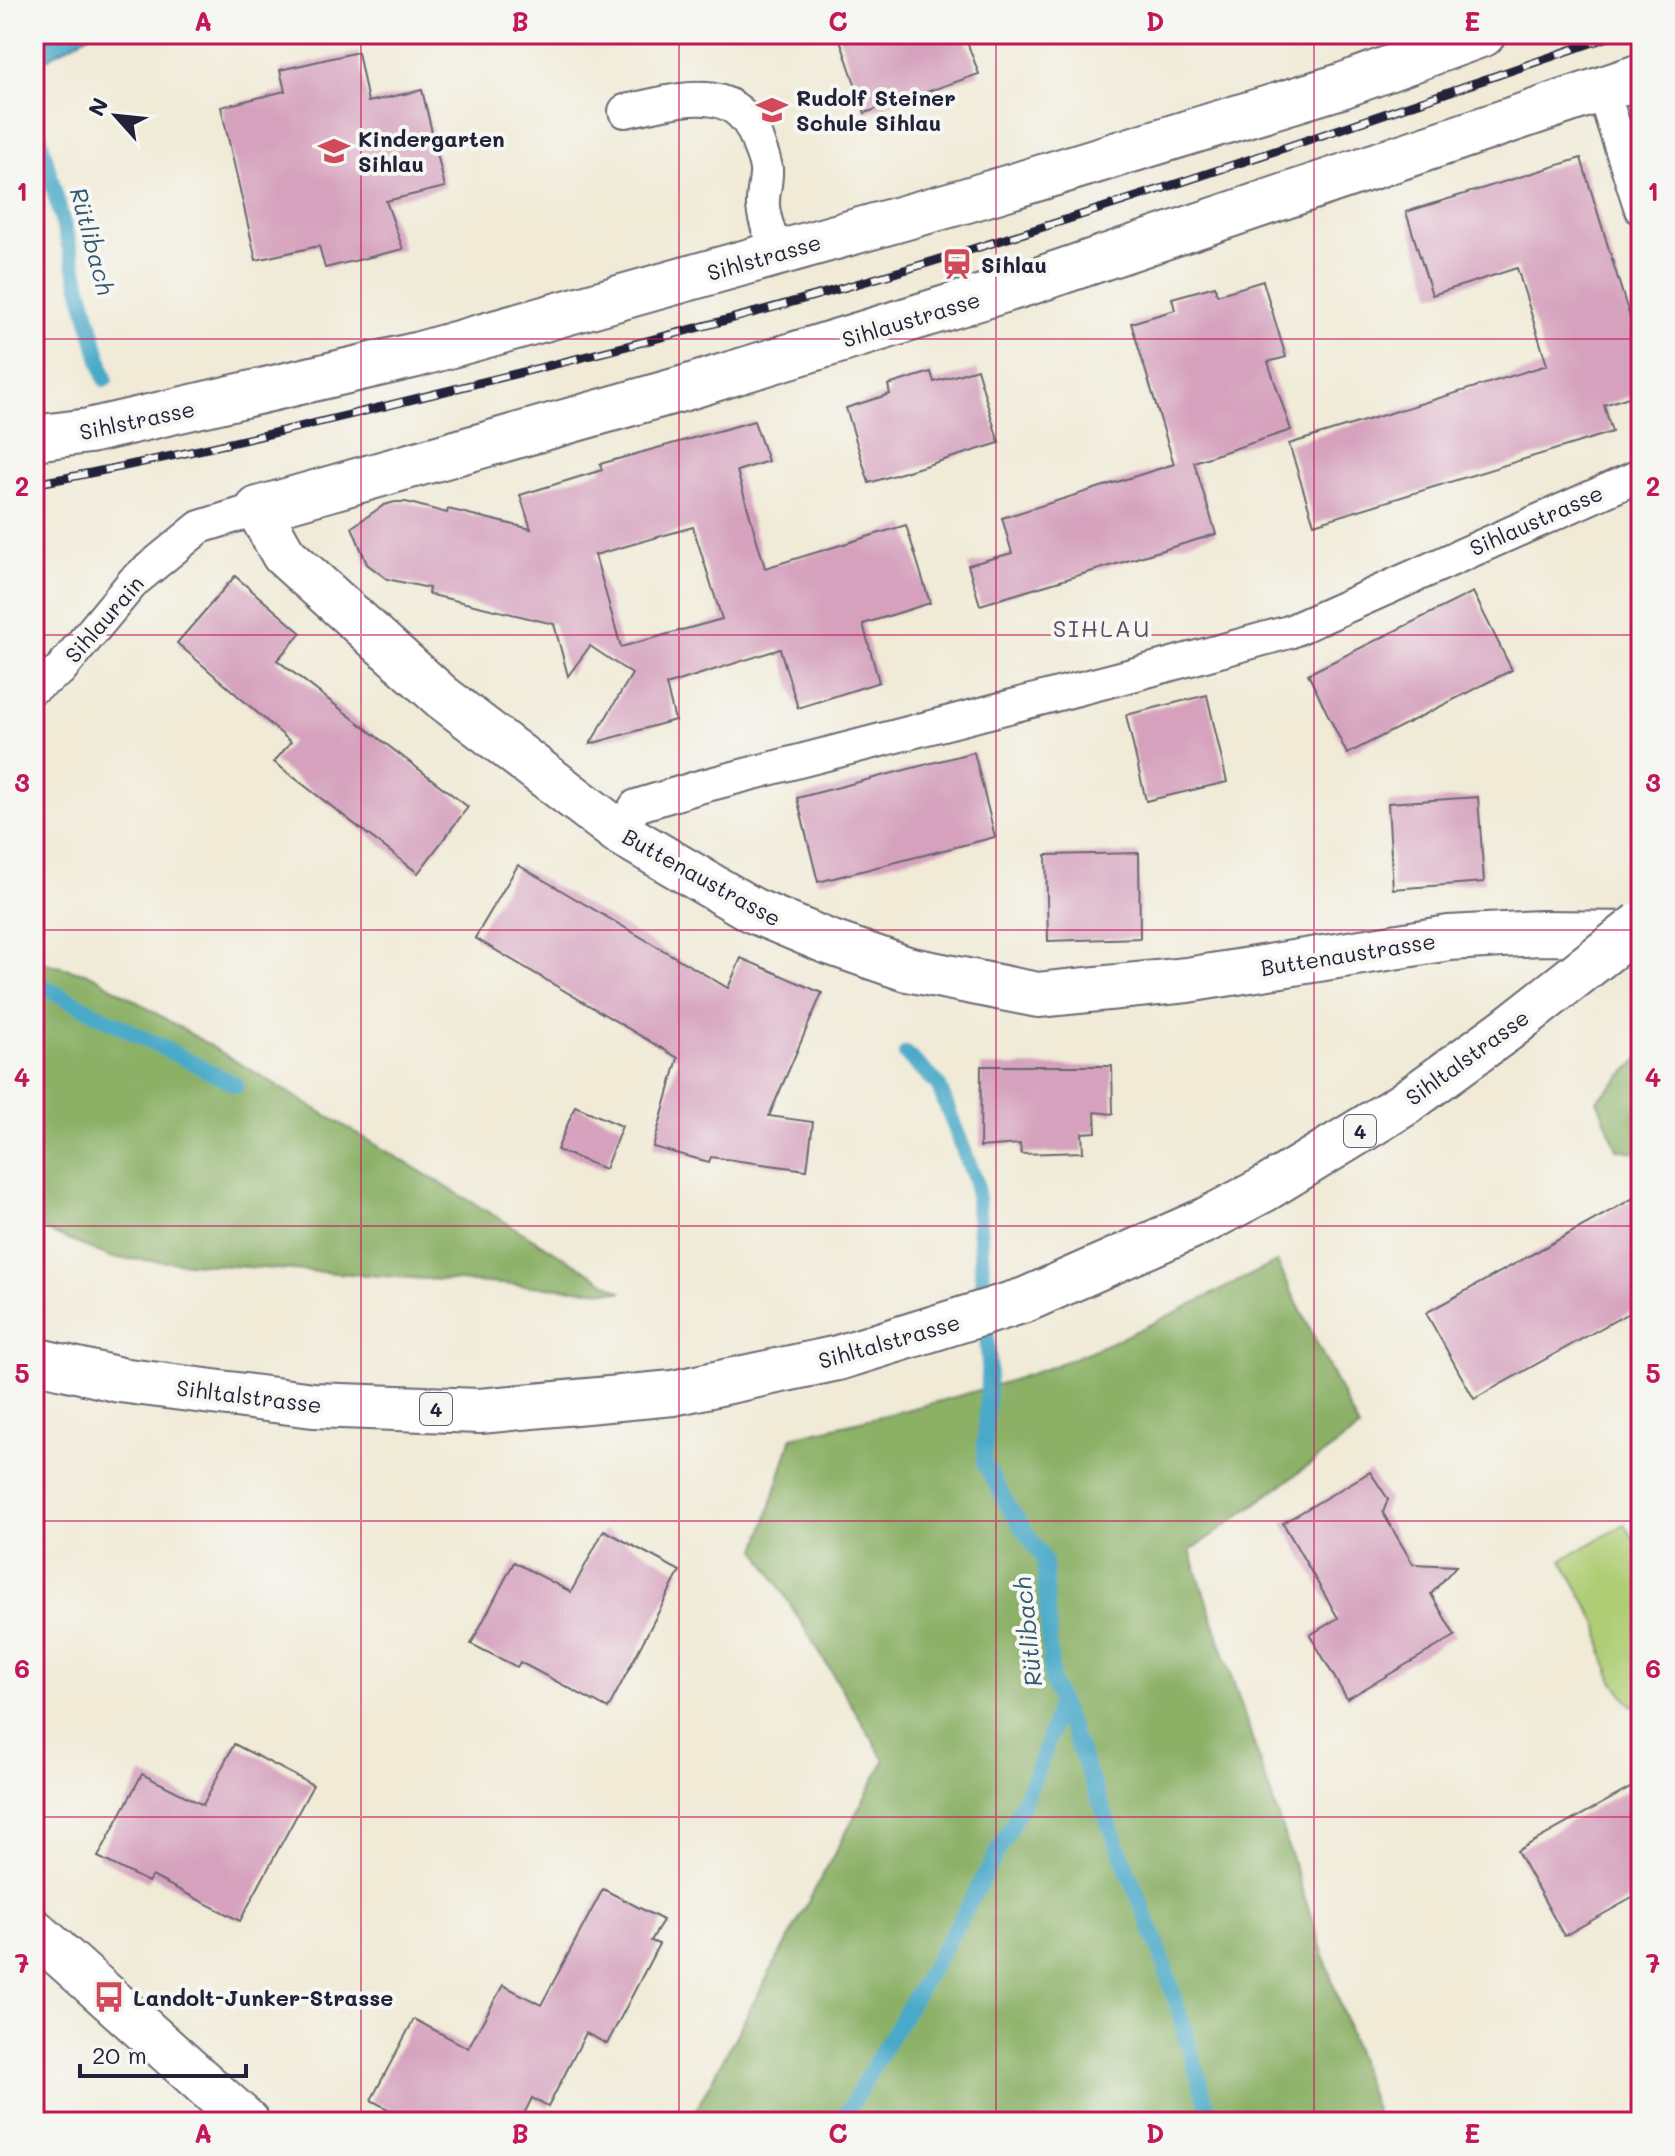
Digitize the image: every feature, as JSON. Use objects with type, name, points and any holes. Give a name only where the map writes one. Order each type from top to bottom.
[{"type":"street","name":"Sihlstrasse","points":[[34,438],[89,431],[416,355],[967,200],[1341,86],[1483,34]]},
{"type":"street","name":"Sihlaustrasse","points":[[258,509],[685,388],[1034,281],[1621,83]]},
{"type":"street","name":"Buttenaustrasse","points":[[258,509],[284,555],[442,697],[619,832],[752,910],[826,941],[907,969],[1038,995],[1187,980],[1449,938],[1540,933],[1641,934]]},
{"type":"street","name":"Sihltalstrasse","points":[[34,1360],[120,1380],[313,1405],[480,1411],[673,1393],[838,1358],[1025,1300],[1206,1220],[1265,1189],[1404,1104],[1506,1030],[1641,924]]},
{"type":"street","points":[[34,1931],[247,2122]]},
{"type":"lane","name":"Sihlaustrasse","points":[[1621,83],[1641,209]]},
{"type":"lane","points":[[625,111],[700,97],[717,99],[747,119],[756,135],[766,169],[763,206],[776,253]]},
{"type":"lane","name":"Sihlaustrasse","points":[[619,832],[636,806],[699,787],[1289,632],[1641,475]]},
{"type":"lane","name":"Sihlaurain","points":[[34,687],[60,670],[134,581],[200,527],[258,509]]},
{"type":"green space","points":[[34,960],[92,975],[622,1292],[113,1258],[34,1226]]},
{"type":"green space","points":[[1641,1057],[1641,1153],[1617,1149],[1597,1100]]},
{"type":"green space","points":[[1277,1262],[1359,1429],[1190,1551],[1379,2122],[689,2122],[885,1760],[757,1550],[792,1437],[951,1398],[1045,1369],[1134,1332]]},
{"type":"green space","points":[[1625,1524],[1637,1544],[1641,1542],[1641,1702],[1632,1706],[1613,1681],[1603,1655],[1599,1626],[1562,1560]]},
{"type":"water","points":[[34,34],[91,34],[34,66]]},
{"type":"building","name":"Rudolf Steiner Schule Sihlau","points":[[838,34],[964,34],[979,74],[865,113]]},
{"type":"building","name":"Kindergarten Sihlau","points":[[358,52],[368,102],[422,90],[445,187],[386,201],[403,249],[325,268],[319,246],[256,260],[221,107],[285,91],[280,70]]},
{"type":"building","points":[[1581,158],[1641,354],[1641,393],[1604,405],[1612,432],[1314,524],[1289,444],[1547,365],[1517,268],[1432,295],[1406,212]]},
{"type":"building","points":[[1263,281],[1286,357],[1268,362],[1291,430],[1194,462],[1216,534],[980,605],[968,565],[1012,553],[1002,518],[1174,464],[1131,323],[1175,310],[1172,298],[1215,286],[1217,295]]},
{"type":"building","points":[[977,369],[999,443],[869,483],[846,408],[890,394],[888,385],[931,372],[934,382]]},
{"type":"building","points":[[754,421],[768,461],[737,471],[765,568],[906,525],[930,603],[863,624],[879,682],[798,708],[780,649],[666,685],[675,720],[590,744],[632,674],[590,646],[568,676],[554,624],[428,594],[429,588],[387,579],[367,564],[352,527],[384,505],[406,502],[531,529],[520,495],[602,470],[600,464]],"holes":[[[693,527],[722,619],[621,647],[595,555]]]},
{"type":"building","points":[[235,576],[301,633],[277,660],[468,807],[418,873],[274,762],[291,742],[177,643]]},
{"type":"building","points":[[1473,592],[1512,670],[1347,754],[1308,674]]},
{"type":"building","points":[[1207,695],[1227,782],[1146,801],[1126,715]]},
{"type":"building","points":[[974,752],[995,837],[818,882],[797,798]]},
{"type":"building","points":[[1478,797],[1484,882],[1393,889],[1388,803]]},
{"type":"building","points":[[1139,853],[1140,938],[1048,941],[1046,855]]},
{"type":"building","points":[[518,865],[728,988],[741,958],[822,993],[769,1116],[813,1122],[807,1170],[711,1157],[709,1162],[653,1147],[678,1058],[475,938]]},
{"type":"building","points":[[981,1066],[1112,1066],[1113,1114],[1095,1112],[1096,1132],[1082,1133],[1083,1152],[1021,1154],[1020,1144],[980,1147]]},
{"type":"building","points":[[575,1106],[622,1126],[605,1169],[557,1150]]},
{"type":"building","points":[[1641,1194],[1641,1306],[1474,1399],[1426,1313]]},
{"type":"building","points":[[1370,1472],[1388,1499],[1383,1513],[1413,1564],[1456,1566],[1431,1594],[1455,1636],[1347,1699],[1310,1635],[1338,1618],[1283,1523]]},
{"type":"building","points":[[604,1530],[680,1571],[608,1709],[520,1662],[517,1667],[471,1644],[514,1562],[571,1592]]},
{"type":"building","points":[[234,1744],[313,1785],[240,1921],[152,1876],[148,1882],[98,1857],[142,1774],[203,1805]]},
{"type":"building","points":[[1641,1782],[1641,1893],[1564,1936],[1517,1851]]},
{"type":"building","points":[[603,1889],[663,1920],[651,1941],[659,1944],[607,2044],[586,2033],[548,2107],[532,2098],[520,2122],[412,2122],[371,2100],[414,2019],[468,2048],[503,1985],[541,2005]]},
{"type":"waterway","name":"Rütlibach","points":[[34,116],[105,379]]},
{"type":"waterway","points":[[34,982],[236,1085]]},
{"type":"waterway","name":"Rütlibach","points":[[906,1054],[938,1084],[976,1182],[989,1365],[984,1463],[1044,1560],[1052,1682],[1160,1951],[1212,2122]]},
{"type":"waterway","points":[[842,2122],[1016,1817],[1041,1763],[1060,1701]]},
{"type":"railway","points":[[34,484],[312,424],[821,294],[1105,207],[1617,34]]},
{"type":"place","name":"Rudolf Steiner Schule Sihlau","points":[[772,110]]},
{"type":"place","name":"Kindergarten Sihlau","points":[[334,151]]},
{"type":"place","name":"Sihlau","points":[[957,264]]},
{"type":"place","name":"Landolt-Junker-Strasse","points":[[109,1997]]},
{"type":"district","name":"SIHLAU","points":[[1102,627]]}]
